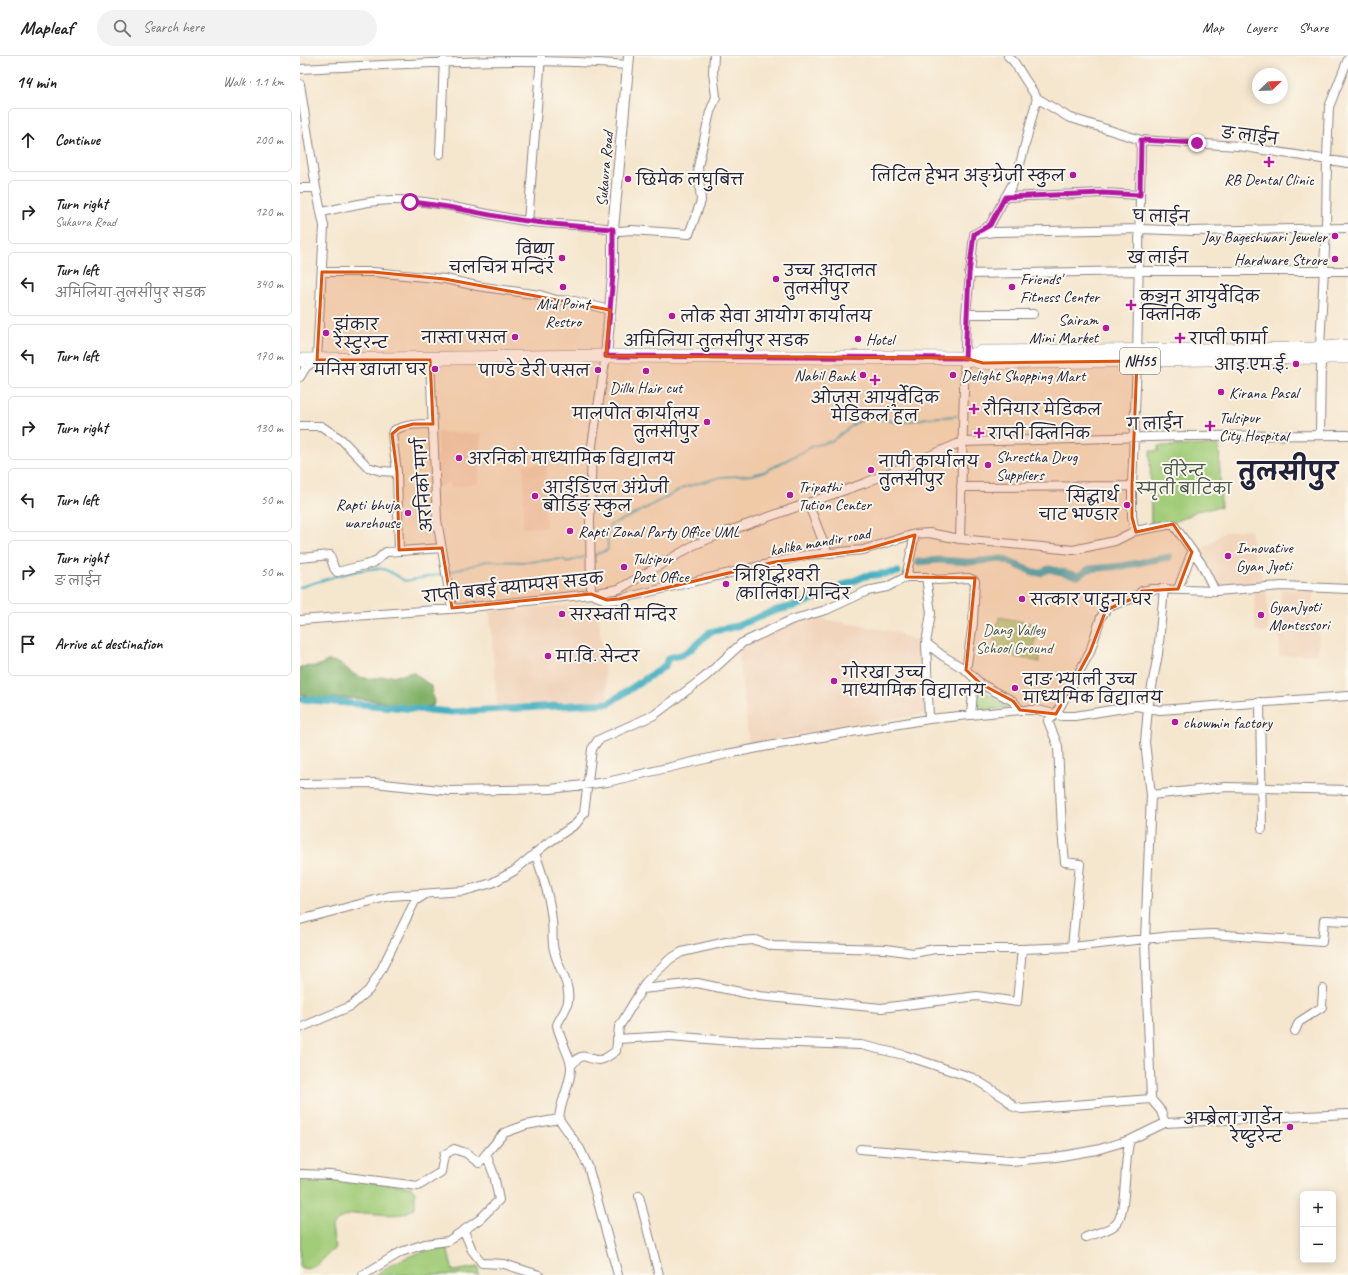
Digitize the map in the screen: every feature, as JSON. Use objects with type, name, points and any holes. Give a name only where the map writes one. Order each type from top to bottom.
[{"type":"main road","name":"NH55","points":[[1320,353],[1348,346]]},
{"type":"main road","name":"NH55","points":[[965,358],[982,352],[1137,356],[1320,353],[1348,357]]},
{"type":"main road","name":"अमिलिया-तुलसीपुर सडक","points":[[300,360],[430,360],[606,356],[965,358]]},
{"type":"street","points":[[322,212],[355,205],[394,200],[441,204],[528,222],[688,234],[701,201],[698,167],[710,112],[716,97],[713,72],[714,56]]},
{"type":"street","points":[[960,539],[966,314],[974,234],[990,225],[1017,176],[1037,98],[1014,62],[1008,56]]},
{"type":"street","points":[[528,222],[541,57]]},
{"type":"street","points":[[300,69],[429,59],[444,61],[541,57],[629,60]]},
{"type":"street","points":[[1320,435],[1320,353],[1326,228],[1329,107],[1348,59]]},
{"type":"street","name":"Sukaura Road","points":[[606,356],[613,275],[613,229],[629,60]]},
{"type":"street","points":[[440,154],[444,61]]},
{"type":"street","points":[[300,84],[316,188],[324,226],[317,360],[306,367],[300,377]]},
{"type":"street","name":"ङ लाईन","points":[[1037,98],[1068,117],[1141,140],[1238,146],[1348,163]]},
{"type":"street","points":[[1136,532],[1132,517],[1132,486],[1137,356],[1141,140]]},
{"type":"street","points":[[300,188],[316,188]]},
{"type":"street","points":[[1005,197],[1103,193],[1140,195]]},
{"type":"street","name":"घ लाईन","points":[[974,234],[994,232],[1140,229],[1192,231],[1348,228]]},
{"type":"street","name":"ख लाईन","points":[[969,274],[1139,271],[1348,271]]},
{"type":"street","points":[[322,272],[373,272],[433,277],[540,294],[556,300],[574,301],[610,310]]},
{"type":"street","points":[[966,314],[1033,314]]},
{"type":"street","points":[[591,594],[590,521],[592,445],[606,356]]},
{"type":"street","name":"अरनिको मार्ग","points":[[430,360],[437,520],[452,608]]},
{"type":"street","points":[[399,550],[397,472],[392,434],[393,431],[413,424],[433,424]]},
{"type":"street","points":[[300,426],[321,426],[342,440],[368,467],[381,471],[397,472]]},
{"type":"street","name":"ग लाईन","points":[[962,442],[1348,435]]},
{"type":"street","name":"राप्ती बबई क्याम्पस सडक","points":[[300,620],[452,608],[591,594],[619,589],[694,545],[865,483],[962,442]]},
{"type":"street","points":[[961,487],[1132,486]]},
{"type":"street","points":[[808,503],[828,554]]},
{"type":"street","name":"kalika mandir road","points":[[591,594],[607,600],[619,599],[807,555],[863,550],[915,534],[929,533],[960,539],[1073,550],[1115,540],[1136,532],[1173,524],[1176,526],[1192,552]]},
{"type":"street","points":[[906,577],[915,534]]},
{"type":"street","points":[[300,558],[330,555],[334,568],[337,572],[373,564],[386,552],[442,548]]},
{"type":"street","points":[[1178,589],[1192,552],[1201,563],[1215,591]]},
{"type":"street","points":[[300,920],[390,896],[464,891],[492,883],[514,871],[535,853],[576,824],[584,813],[592,749],[598,740],[654,715],[705,677],[742,643],[791,620],[826,610],[867,591],[887,587],[906,577],[926,577],[937,580],[969,578],[974,581],[973,623],[966,670]]},
{"type":"street","points":[[926,577],[930,613],[926,643],[929,719]]},
{"type":"street","points":[[1072,947],[1080,864],[1065,862],[1058,746],[1048,721],[1056,714],[1090,652],[1101,617],[1106,610],[1112,606],[1134,598],[1142,591],[1164,588],[1215,591],[1282,586],[1348,589]]},
{"type":"street","points":[[1164,588],[1158,654],[1148,708],[1145,742],[1151,795],[1144,940],[1150,1100],[1161,1111],[1165,1123]]},
{"type":"street","points":[[926,643],[943,656],[966,670],[976,680],[1013,701],[1020,710]]},
{"type":"street","points":[[971,715],[973,692],[976,680]]},
{"type":"street","points":[[300,784],[374,783],[450,791],[551,789],[588,785],[727,754],[929,719],[1020,710],[1038,710],[1075,716],[1136,706],[1160,710],[1348,696]]},
{"type":"street","points":[[1260,702],[1262,829]]},
{"type":"street","points":[[1151,795],[1226,788],[1261,790],[1348,790]]},
{"type":"street","points":[[535,853],[543,876],[552,921],[553,945],[558,964],[567,985],[569,1000],[566,1011],[557,1025],[558,1034],[569,1056],[572,1066]]},
{"type":"street","points":[[300,1028],[352,1006],[369,990],[381,970],[415,901],[428,893]]},
{"type":"street","points":[[618,1275],[588,1166],[580,1149],[559,1119],[561,1106],[569,1084],[572,1066],[577,1059],[587,1056],[599,1060],[610,1056],[616,1051],[619,1027],[646,982],[670,959],[682,952],[726,942],[755,940],[773,946],[886,949],[913,953],[934,949],[1022,949],[1072,947],[1213,934],[1322,942],[1324,920],[1348,921]]},
{"type":"street","points":[[642,989],[697,982],[759,996],[881,1008],[977,996],[1017,1002],[1022,949]]},
{"type":"street","points":[[1295,1030],[1299,1022],[1322,1007],[1323,989]]},
{"type":"street","points":[[617,1039],[670,1036],[731,1041],[861,1045],[904,1055],[973,1078],[1005,1098],[1014,1107],[1022,1109],[1150,1100]]},
{"type":"street","points":[[860,1149],[1010,1161],[1056,1157],[1096,1150],[1130,1140],[1165,1123],[1348,1114]]},
{"type":"street","points":[[300,1174],[331,1175],[418,1186],[441,1172],[444,1155],[454,1149],[466,1153],[479,1163],[504,1133],[526,1125],[559,1119]]},
{"type":"street","points":[[1086,1237],[1116,1225],[1122,1213],[1126,1150],[1130,1140]]},
{"type":"street","points":[[363,1275],[401,1252],[425,1244],[448,1241],[480,1219],[499,1200],[494,1175],[486,1154]]},
{"type":"street","points":[[639,1196],[660,1275]]},
{"type":"street","points":[[464,1231],[472,1250],[482,1263],[504,1264],[539,1275]]},
{"type":"highlighted area","points":[[322,272],[373,272],[445,279],[610,310],[606,356],[965,358],[983,363],[1137,361],[1132,486],[1132,517],[1136,532],[1173,524],[1192,552],[1178,589],[1142,591],[1134,598],[1106,610],[1090,652],[1056,714],[1020,710],[1013,701],[981,684],[966,670],[975,578],[906,577],[915,535],[863,550],[775,562],[619,599],[607,600],[591,594],[452,608],[442,548],[399,550],[397,472],[392,434],[399,428],[413,424],[433,424],[430,360],[317,360]]},
{"type":"shaded area","name":"अरनिको माध्यामिक विद्यालय","points":[[437,432],[481,434],[479,483],[450,488],[449,483],[437,487]]},
{"type":"shaded area","name":"आईडिएल अंग्रेजी बोर्डिङ् स्कुल","points":[[524,464],[547,464],[546,528],[523,528]]},
{"type":"shaded area","name":"Innovative Gyan Jyoti","points":[[1250,529],[1255,560],[1259,559],[1262,583],[1216,586],[1199,552],[1224,532]]},
{"type":"shaded area","points":[[1281,589],[1314,590],[1310,622],[1319,623],[1318,654],[1279,656]]},
{"type":"shaded area","name":"GyanJyoti Montessori","points":[[1267,591],[1268,632],[1256,632],[1254,592]]},
{"type":"shaded area","name":"मा.वि. सेन्टर","points":[[597,603],[608,701],[497,707],[490,611]]},
{"type":"shaded area","name":"गोरखा उच्च माध्यामिक विद्यालय","points":[[815,615],[816,618],[897,632],[903,636],[924,643],[928,713],[749,743],[738,649],[785,624]]},
{"type":"green space","name":"वीरेन्द्र स्मृती बाटिका","points":[[1219,445],[1221,507],[1196,511],[1187,517],[1171,523],[1151,526],[1150,451],[1158,451],[1158,446]]},
{"type":"green space","name":"Dang Valley School Ground","points":[[999,617],[1038,625],[1034,648],[1041,650],[1039,662],[992,652]]},
{"type":"green space","points":[[328,661],[338,663],[359,677],[364,678],[414,673],[431,686],[434,702],[433,706],[416,707],[354,698],[323,698],[300,694],[300,667],[317,666]]},
{"type":"green space","points":[[976,685],[1008,708],[974,711]]},
{"type":"green space","points":[[300,1172],[411,1187],[415,1191],[415,1206],[408,1212],[399,1214],[388,1215],[364,1213],[352,1214],[341,1218],[332,1226],[335,1248],[314,1267],[305,1269],[300,1267]]},
{"type":"green space","points":[[447,1248],[453,1271],[478,1267],[479,1275],[375,1275],[392,1264],[409,1256]]},
{"type":"waterway","points":[[594,555],[608,550],[607,532],[610,525],[635,514],[685,487],[721,477],[752,475],[766,471],[813,446],[832,441],[854,424],[866,418],[877,418],[900,423],[927,418],[956,416]]},
{"type":"waterway","points":[[449,572],[487,561],[525,562],[563,559],[567,562],[584,557]]},
{"type":"waterway","points":[[918,562],[939,560],[969,562],[1002,559],[1033,572],[1040,573],[1049,569],[1078,576],[1089,569],[1123,566],[1169,557]]},
{"type":"waterway","points":[[300,587],[353,572],[375,569],[386,570],[405,581],[442,574]]},
{"type":"waterway","points":[[300,699],[452,712],[609,703],[665,666],[668,658],[681,655],[690,650],[710,632],[737,626],[774,611],[827,595],[842,586],[865,576],[898,572]]},
{"type":"place","name":"RB Dental Clinic","points":[[1269,162]]},
{"type":"place","name":"लिटिल हेभन अङ्‍ग्रेजी स्कुल","points":[[1073,175]]},
{"type":"place","name":"छिमेक लघुबित्त","points":[[628,179]]},
{"type":"place","name":"Jay Bageshwari Jeweler","points":[[1335,236]]},
{"type":"place","name":"विष्णु चलचित्र मन्दिर","points":[[562,258]]},
{"type":"place","name":"Hardware Strore","points":[[1335,259]]},
{"type":"place","name":"उच्च अदालत तुलसीपुर","points":[[776,279]]},
{"type":"place","name":"Mid Point Restro","points":[[563,287]]},
{"type":"place","name":"Friends' Fitness Center","points":[[1012,287]]},
{"type":"place","name":"कञ्चन आयुर्वेदिक क्लिनिक","points":[[1131,305]]},
{"type":"place","name":"लोक सेवा आयोग कार्यालय","points":[[672,316]]},
{"type":"place","name":"Sairam Mini Market","points":[[1106,328]]},
{"type":"place","name":"झंकार रेस्टुरन्ट","points":[[326,333]]},
{"type":"place","name":"नास्ता पसल","points":[[515,337]]},
{"type":"place","name":"राप्ती फार्मा","points":[[1180,338]]},
{"type":"place","name":"Hotel","points":[[858,339]]},
{"type":"place","name":"आइ.एम.ई.","points":[[1296,364]]},
{"type":"place","name":"मनिस खाजा घर","points":[[435,369]]},
{"type":"place","name":"पाण्डे डेरी पसल","points":[[598,370]]},
{"type":"place","name":"Dillu Hair cut","points":[[646,371]]},
{"type":"place","name":"Nabil Bank","points":[[863,375]]},
{"type":"place","name":"Delight Shopping Mart","points":[[953,375]]},
{"type":"place","name":"ओजस आयुर्वेदिक मेडिकल हल","points":[[875,380]]},
{"type":"place","name":"Kirana Pasal","points":[[1221,392]]},
{"type":"place","name":"रौनियार मेडिकल","points":[[974,409]]},
{"type":"place","name":"मालपोत कार्यालय तुलसीपुर","points":[[707,422]]},
{"type":"place","name":"Tulsipur City Hospital","points":[[1210,426]]},
{"type":"place","name":"राप्ती क्लिनिक","points":[[979,433]]},
{"type":"place","name":"अरनिको माध्यामिक विद्यालय","points":[[459,458]]},
{"type":"place","name":"Shrestha Drug Suppliers","points":[[988,465]]},
{"type":"place","name":"नापी कार्यालय तुलसीपुर","points":[[871,470]]},
{"type":"place","name":"Tripathi Tution Center","points":[[790,495]]},
{"type":"place","name":"आईडिएल अंग्रेजी बोर्डिङ् स्कुल","points":[[535,496]]},
{"type":"place","name":"सिद्धार्थ चाट भण्डार","points":[[1127,505]]},
{"type":"place","name":"Rapti bhuja warehouse","points":[[408,513]]},
{"type":"place","name":"Rapti Zonal Party Office UML","points":[[570,531]]},
{"type":"place","name":"Innovative Gyan Jyoti","points":[[1228,556]]},
{"type":"place","name":"Tulsipur Post Office","points":[[624,567]]},
{"type":"place","name":"त्रिशिद्धेश्वरी (कालिका) मन्दिर","points":[[726,584]]},
{"type":"place","name":"सत्कार पाहुना घर","points":[[1022,599]]},
{"type":"place","name":"सरस्वती मन्दिर","points":[[562,614]]},
{"type":"place","name":"GyanJyoti Montessori","points":[[1261,615]]},
{"type":"place","name":"मा.वि. सेन्टर","points":[[548,656]]},
{"type":"place","name":"गोरखा उच्च माध्यामिक विद्यालय","points":[[834,681]]},
{"type":"place","name":"दाङ भ्याली उच्च माध्यमिक विद्यालय","points":[[1015,688]]},
{"type":"place","name":"chowmin factory","points":[[1175,722]]},
{"type":"place","name":"अम्ब्रेला गार्डेन रेष्टुरेन्ट","points":[[1290,1127]]},
{"type":"district","name":"तुलसीपुर","points":[[1288,472]]},
{"type":"route","points":[[410,202],[441,204],[528,222],[613,229],[613,275],[606,356],[965,358],[966,314],[974,234],[990,225],[1005,197],[1103,193],[1140,195],[1141,140],[1197,143]]}]
